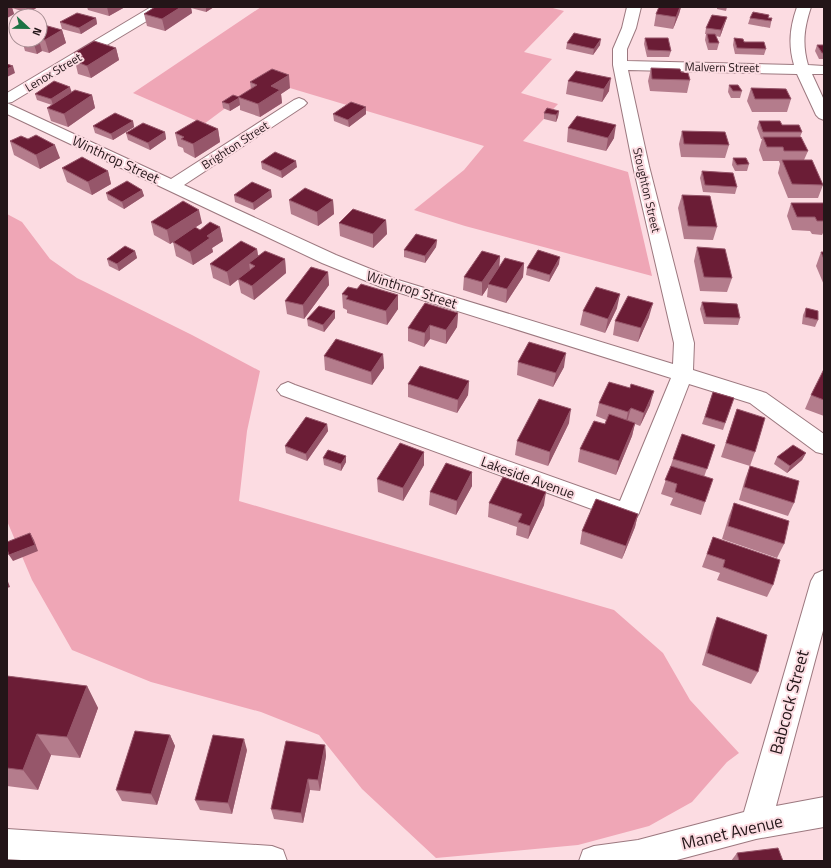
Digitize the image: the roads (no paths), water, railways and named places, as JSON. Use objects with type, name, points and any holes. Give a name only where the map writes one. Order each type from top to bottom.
[{"type":"street","name":"Lenox Street","points":[[7,99],[160,7]]},
{"type":"street","name":"Stoughton Street","points":[[634,7],[629,28],[620,49],[620,65],[641,166],[684,343],[684,374]]},
{"type":"street","points":[[804,7],[797,48],[803,69],[824,115]]},
{"type":"street","name":"Malvern Street","points":[[620,65],[824,70]]},
{"type":"street","name":"Brighton Street","points":[[172,186],[299,103]]},
{"type":"street","name":"Winthrop Street","points":[[7,108],[328,259],[388,283],[758,398],[824,446]]},
{"type":"street","name":"Lakeside Avenue","points":[[288,390],[627,513],[684,374]]},
{"type":"street","name":"Babcock Street","points":[[756,824],[824,581]]},
{"type":"street","name":"Manet Avenue","points":[[594,861],[638,855],[756,824],[824,812]]},
{"type":"street","points":[[7,844],[272,861]]}]
